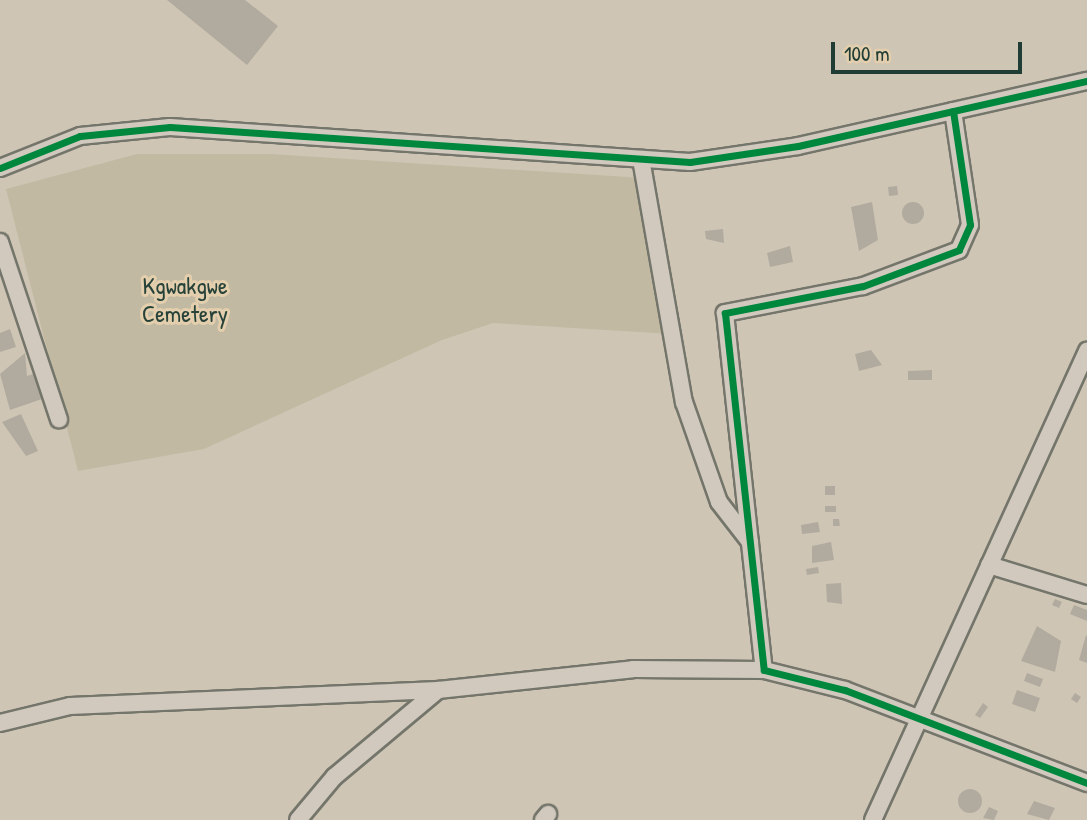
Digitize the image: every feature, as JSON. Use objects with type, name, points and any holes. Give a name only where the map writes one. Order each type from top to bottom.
[{"type":"street","points":[[0,168],[80,136],[147,127],[690,162],[784,148],[1087,81]]},
{"type":"street","points":[[764,670],[725,313],[863,286],[959,250],[970,225],[953,111]]},
{"type":"street","points":[[641,159],[684,402],[719,502],[750,542]]},
{"type":"street","points":[[0,242],[5,278],[59,419]]},
{"type":"street","points":[[873,820],[918,716],[1087,351]]},
{"type":"street","points":[[989,565],[1087,595]]},
{"type":"street","points":[[0,723],[70,706],[438,690],[634,669],[764,670],[918,716],[1087,783]]},
{"type":"street","points":[[298,820],[334,777],[438,690]]},
{"type":"green space","name":"Kgwakgwe Cemetery","points":[[137,154],[271,154],[644,178],[671,334],[493,323],[442,340],[204,449],[78,471],[6,189]]},
{"type":"building","points":[[167,0],[245,0],[278,26],[247,65]]},
{"type":"building","points":[[897,186],[898,195],[889,196],[888,187]]},
{"type":"building","points":[[872,202],[878,240],[859,251],[851,207]]},
{"type":"building","points":[[913,202],[921,205],[924,213],[921,221],[913,224],[905,221],[902,213],[905,205]]},
{"type":"building","points":[[723,229],[724,243],[706,239],[705,231]]},
{"type":"building","points":[[790,246],[793,262],[770,267],[767,253]]},
{"type":"building","points":[[10,329],[16,347],[0,352],[0,333]]},
{"type":"building","points":[[871,350],[882,365],[859,371],[855,354]]},
{"type":"building","points":[[25,353],[27,376],[33,374],[42,399],[10,410],[0,374]]},
{"type":"building","points":[[932,370],[932,380],[908,380],[908,371]]},
{"type":"building","points":[[21,414],[38,451],[26,456],[2,422]]},
{"type":"building","points":[[825,486],[835,486],[835,495],[825,495]]},
{"type":"building","points":[[825,506],[836,506],[836,512],[825,512]]},
{"type":"building","points":[[833,519],[839,519],[840,526],[833,526]]},
{"type":"building","points":[[818,522],[820,532],[802,534],[801,525]]},
{"type":"building","points":[[831,542],[834,560],[812,563],[812,546]]},
{"type":"building","points":[[818,567],[819,573],[807,575],[806,569]]},
{"type":"building","points":[[841,583],[842,604],[827,602],[826,584]]},
{"type":"building","points":[[1055,599],[1062,602],[1059,608],[1052,605]]},
{"type":"building","points":[[1074,605],[1087,610],[1087,621],[1070,614]]},
{"type":"building","points":[[1037,626],[1061,641],[1055,672],[1021,661]]},
{"type":"building","points":[[1087,636],[1087,663],[1079,660]]},
{"type":"building","points":[[1027,673],[1043,679],[1040,687],[1024,681]]},
{"type":"building","points":[[1017,690],[1040,698],[1035,712],[1012,704]]},
{"type":"building","points":[[1075,693],[1081,697],[1077,703],[1071,699]]},
{"type":"building","points":[[983,703],[988,707],[980,718],[975,715]]},
{"type":"building","points":[[970,789],[979,792],[982,801],[979,810],[970,813],[961,810],[958,801],[961,792]]},
{"type":"building","points":[[1034,801],[1055,808],[1049,820],[1027,814]]},
{"type":"building","points":[[989,807],[998,811],[994,820],[983,818]]},
{"type":"cycle path","points":[[0,168],[80,136],[170,127],[690,162],[798,146],[1087,81]]},
{"type":"cycle path","points":[[953,111],[970,225],[959,250],[863,286],[725,313],[764,670],[845,690],[1087,783]]}]
